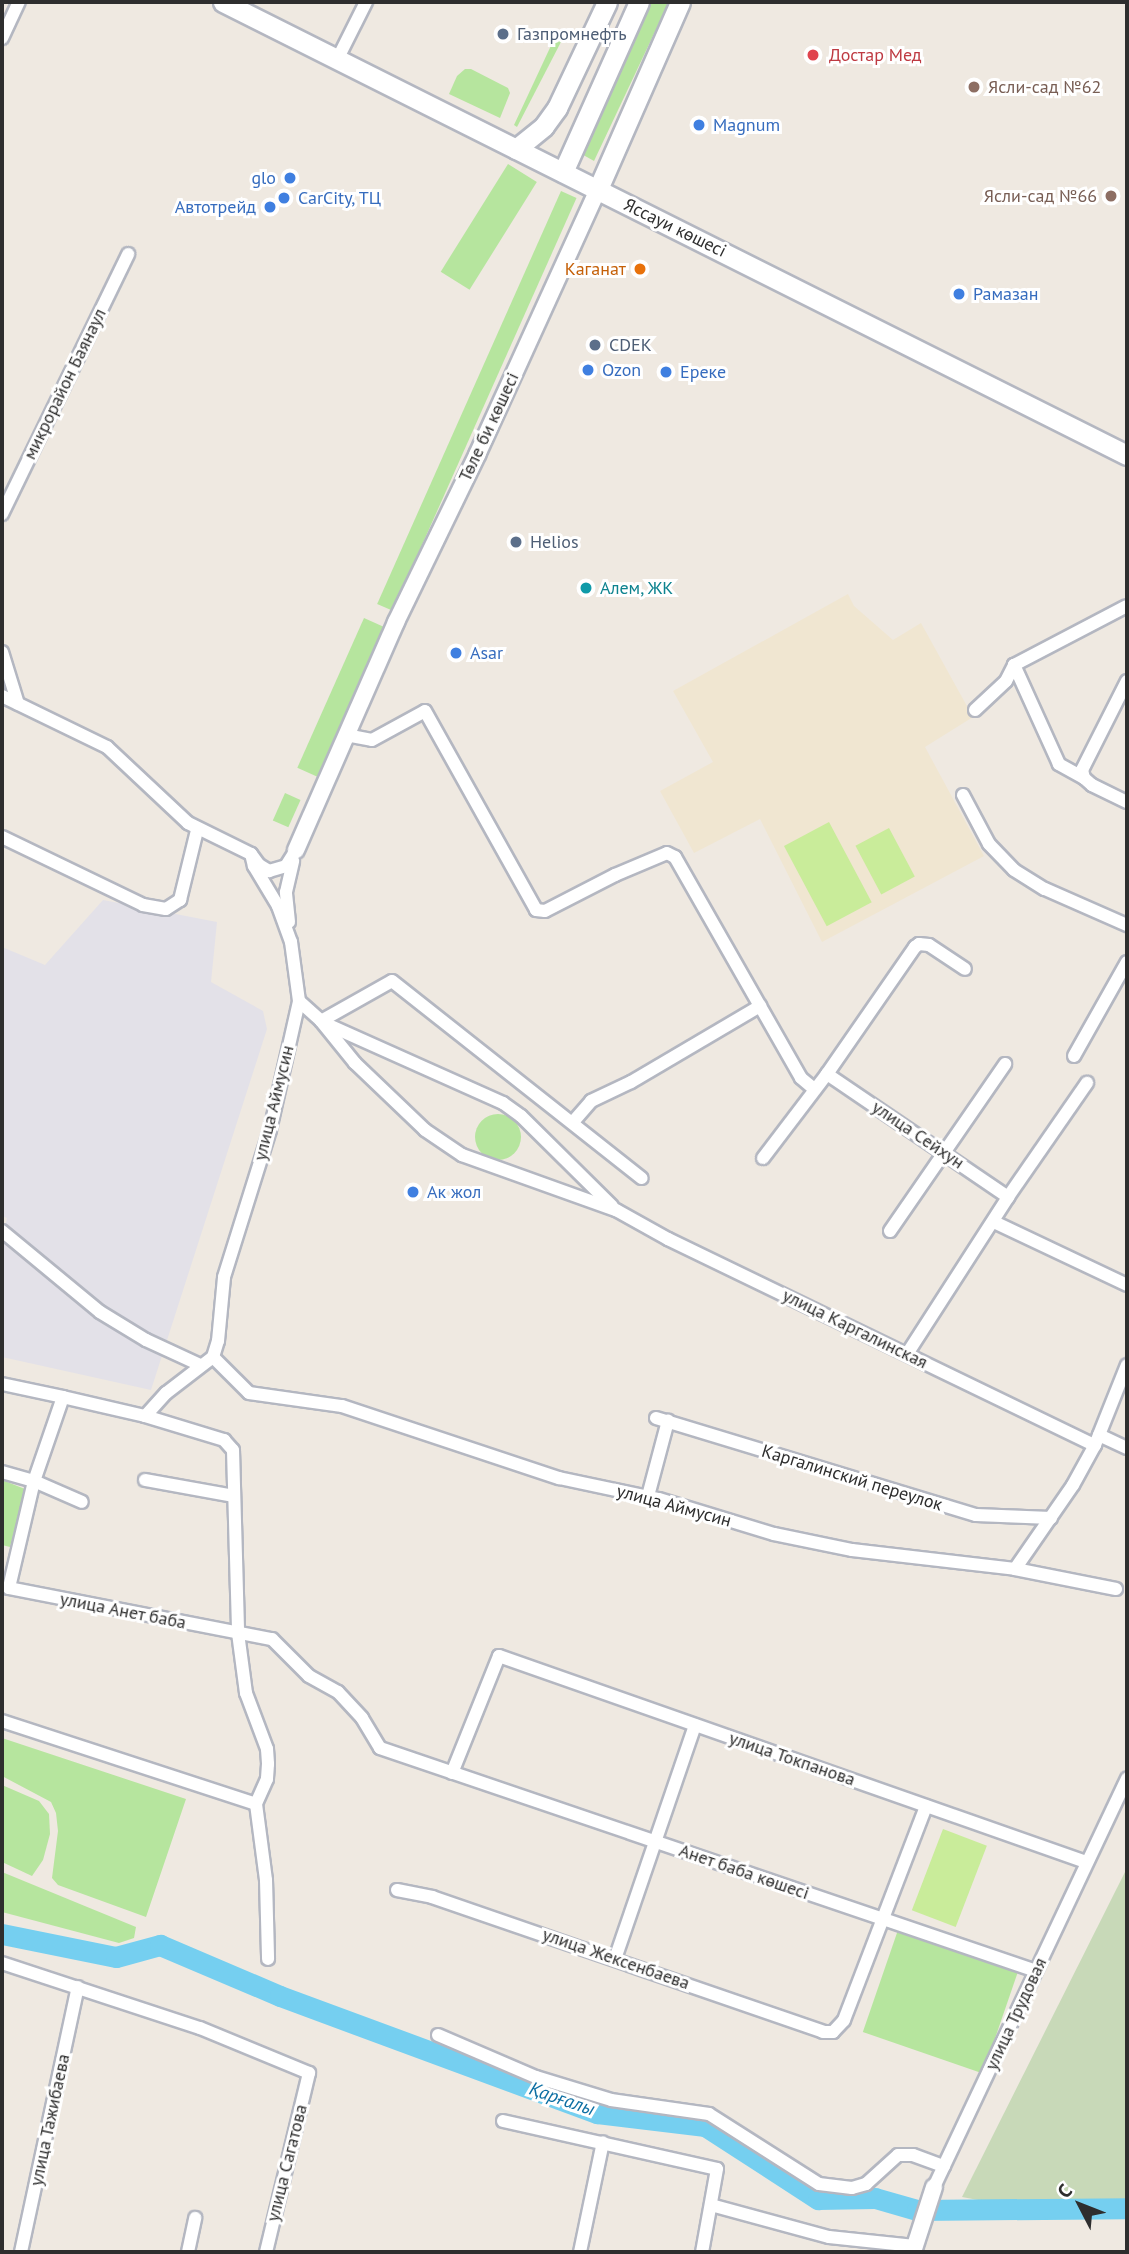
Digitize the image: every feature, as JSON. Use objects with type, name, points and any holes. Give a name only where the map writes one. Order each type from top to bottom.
[{"type":"main road","name":"Яссауи көшесі","points":[[223,2],[1127,455]]},
{"type":"main road","points":[[516,149],[544,126],[557,108],[607,2]]},
{"type":"main road","points":[[563,172],[639,2]]},
{"type":"main road","name":"Төле би көшесі","points":[[598,189],[680,2]]},
{"type":"street","points":[[2,38],[19,2]]},
{"type":"street","points":[[338,58],[366,2]]},
{"type":"street","name":"Төле би көшесі","points":[[296,850],[346,735],[598,189]]},
{"type":"street","name":"микрорайон Баянаул","points":[[2,514],[128,254]]},
{"type":"street","points":[[975,709],[1006,681],[1014,665],[1127,606]]},
{"type":"street","points":[[2,652],[18,704]]},
{"type":"street","points":[[1014,665],[1059,764],[1068,772],[1127,802]]},
{"type":"street","points":[[1084,778],[1082,770],[1127,681]]},
{"type":"street","points":[[2,696],[107,747],[197,830],[251,854],[259,865],[269,871],[286,866],[296,850]]},
{"type":"street","points":[[346,735],[372,740],[425,711],[536,910],[545,911],[615,875],[667,853],[675,857],[802,1079],[814,1089]]},
{"type":"street","points":[[963,795],[989,844],[1014,870],[1045,889],[1127,925]]},
{"type":"street","points":[[2,837],[143,905],[166,909],[180,900],[197,830]]},
{"type":"street","points":[[290,942],[286,892],[296,850]]},
{"type":"street","name":"улица Аймусин","points":[[251,854],[254,866],[278,905],[290,942],[299,1001],[270,1130],[224,1277],[218,1341],[213,1357],[249,1393],[342,1406],[559,1478],[648,1496],[774,1534],[852,1550],[1015,1569],[1116,1589]]},
{"type":"street","points":[[763,1158],[827,1074],[915,947],[929,945],[965,969]]},
{"type":"street","points":[[1074,1056],[1127,962]]},
{"type":"street","points":[[321,1021],[392,981],[641,1178]]},
{"type":"street","points":[[299,1001],[321,1021],[355,1063],[425,1130],[453,1148],[616,1210]]},
{"type":"street","points":[[572,1122],[591,1101],[631,1082],[760,1006]]},
{"type":"street","points":[[321,1021],[503,1103],[521,1116],[616,1210]]},
{"type":"street","points":[[890,1231],[1005,1064]]},
{"type":"street","name":"улица Сейхун","points":[[827,1074],[1008,1197]]},
{"type":"street","points":[[907,1354],[1008,1197],[1087,1083]]},
{"type":"street","name":"улица Каргалинская","points":[[616,1210],[668,1239],[907,1354],[1097,1440],[1127,1448]]},
{"type":"street","points":[[994,1222],[1127,1284]]},
{"type":"street","points":[[2,1231],[100,1312],[146,1339],[200,1364]]},
{"type":"street","points":[[145,1416],[200,1364],[213,1357]]},
{"type":"street","points":[[1015,1569],[1051,1518],[1097,1440],[1127,1365]]},
{"type":"street","points":[[2,1384],[62,1402],[145,1416],[230,1444],[233,1450],[238,1633],[246,1693],[267,1757],[267,1779],[256,1804],[266,1880],[268,1959]]},
{"type":"street","points":[[7,1584],[34,1481],[62,1402]]},
{"type":"street","name":"Каргалинский переулок","points":[[648,1496],[662,1419],[976,1515],[1051,1518]]},
{"type":"street","points":[[2,1472],[34,1481],[82,1502]]},
{"type":"street","points":[[145,1480],[234,1496]]},
{"type":"street","name":"улица Анет баба","points":[[7,1584],[272,1639],[309,1676],[338,1692],[362,1718],[380,1748],[452,1773]]},
{"type":"street","name":"улица Токпанова","points":[[452,1773],[499,1656],[1086,1862]]},
{"type":"street","points":[[2,1721],[256,1804]]},
{"type":"street","points":[[615,1959],[695,1725]]},
{"type":"street","name":"Анет баба көшесі","points":[[452,1773],[1036,1971]]},
{"type":"street","name":"улица Трудовая","points":[[914,2249],[934,2187],[1127,1778]]},
{"type":"street","points":[[884,1919],[926,1806]]},
{"type":"street","name":"улица Жексенбаева","points":[[397,1890],[432,1897],[823,2032],[833,2032],[841,2026],[884,1919]]},
{"type":"street","points":[[2,1963],[78,1987]]},
{"type":"street","name":"улица Сагатова","points":[[78,1987],[200,2028],[309,2073],[266,2252]]},
{"type":"street","name":"улица Тажибаева","points":[[21,2252],[78,1987]]},
{"type":"street","points":[[438,2035],[536,2077],[611,2100],[709,2113],[827,2186],[852,2188],[866,2184],[898,2155],[913,2155],[944,2166]]},
{"type":"street","points":[[503,2121],[717,2169],[702,2252]]},
{"type":"street","points":[[580,2252],[603,2142]]},
{"type":"street","points":[[710,2205],[829,2237],[914,2249]]},
{"type":"street","points":[[188,2252],[195,2218]]},
{"type":"shaded area","points":[[848,594],[854,606],[893,640],[921,623],[973,717],[925,747],[984,856],[822,942],[760,819],[694,853],[660,791],[713,762],[673,691]]},
{"type":"shaded area","points":[[103,900],[217,922],[211,982],[263,1011],[267,1029],[151,1390],[2,1357],[2,1239],[7,1218],[2,1216],[2,947],[45,965]]},
{"type":"green space","points":[[646,2],[669,2],[594,161],[578,152]]},
{"type":"green space","points":[[555,37],[562,40],[517,127],[514,125]]},
{"type":"green space","points":[[465,69],[471,69],[508,88],[510,93],[500,118],[449,94],[457,76]]},
{"type":"green space","points":[[508,164],[537,182],[470,290],[441,272]]},
{"type":"green space","points":[[561,191],[577,198],[393,611],[377,604]]},
{"type":"green space","points":[[364,618],[384,627],[317,777],[297,768]]},
{"type":"green space","points":[[285,793],[301,800],[288,827],[273,820]]},
{"type":"green space","points":[[829,822],[872,902],[827,926],[784,846]]},
{"type":"green space","points":[[889,828],[915,877],[881,894],[855,846]]},
{"type":"green space","points":[[498,1114],[515,1120],[521,1137],[515,1154],[498,1160],[481,1154],[475,1137],[481,1120]]},
{"type":"green space","points":[[2,1480],[25,1489],[10,1547],[2,1545]]},
{"type":"green space","points":[[2,1738],[186,1799],[146,1917],[58,1885],[52,1878],[58,1831],[56,1813],[51,1802],[2,1776]]},
{"type":"green space","points":[[2,1785],[39,1801],[49,1814],[50,1834],[43,1860],[32,1876],[2,1862]]},
{"type":"green space","points":[[943,1829],[987,1846],[956,1927],[912,1910]]},
{"type":"green space","points":[[1127,1868],[1127,2200],[1005,2205],[962,2197]]},
{"type":"green space","points":[[2,1872],[136,1927],[134,1938],[119,1943],[2,1912]]},
{"type":"green space","points":[[898,1930],[1018,1971],[983,2073],[863,2032]]},
{"type":"waterway","name":"Қарғалы","points":[[2,1934],[116,1957],[160,1945],[280,1996],[597,2113],[705,2126],[818,2199],[875,2198],[917,2210],[1127,2208]]},
{"type":"place","name":"Газпромнефть","points":[[503,34]]},
{"type":"place","name":"Достар Мед","points":[[813,55]]},
{"type":"place","name":"Ясли-сад №62","points":[[974,87]]},
{"type":"place","name":"Magnum","points":[[699,125]]},
{"type":"place","name":"glo","points":[[290,178]]},
{"type":"place","name":"Ясли-сад №66","points":[[1111,196]]},
{"type":"place","name":"CarCity, ТЦ","points":[[284,198]]},
{"type":"place","name":"Автотрейд","points":[[270,207]]},
{"type":"place","name":"Каганат","points":[[640,269]]},
{"type":"place","name":"Рамазан","points":[[959,294]]},
{"type":"place","name":"CDEK","points":[[595,345]]},
{"type":"place","name":"Ozon","points":[[588,370]]},
{"type":"place","name":"Ереке","points":[[666,372]]},
{"type":"place","name":"Helios","points":[[516,542]]},
{"type":"place","name":"Алем, ЖК","points":[[586,588]]},
{"type":"place","name":"Asar","points":[[456,653]]},
{"type":"place","name":"Ак жол","points":[[413,1192]]}]
